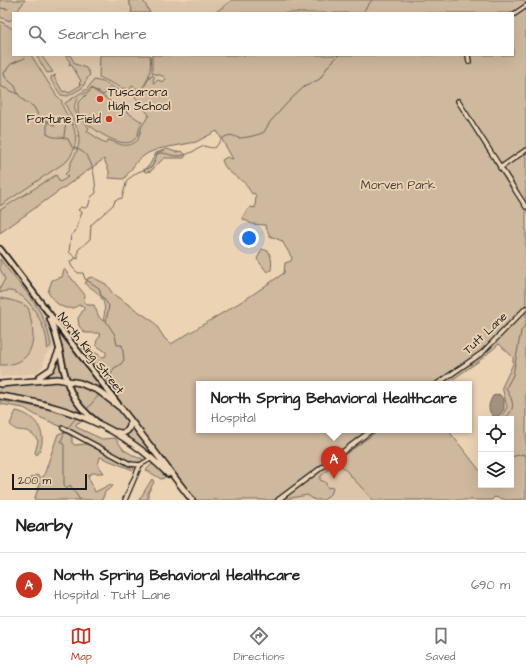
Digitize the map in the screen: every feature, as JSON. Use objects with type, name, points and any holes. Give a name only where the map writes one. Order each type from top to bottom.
[{"type":"highway","points":[[33,380],[46,374],[51,369],[59,351]]},
{"type":"highway","points":[[0,384],[33,380],[66,380],[94,388],[121,408],[192,500]]},
{"type":"highway","points":[[0,396],[40,402],[99,423],[114,431],[152,458],[181,486]]},
{"type":"highway","points":[[114,431],[122,433],[127,431],[130,428],[130,420]]},
{"type":"highway","points":[[152,458],[155,452]]},
{"type":"main road","name":"North King Street","points":[[0,249],[44,309],[121,408]]},
{"type":"main road","name":"North King Street","points":[[44,309],[53,327],[71,394],[78,405],[99,423]]},
{"type":"street","points":[[514,14],[526,6]]},
{"type":"street","points":[[468,56],[469,62]]},
{"type":"street","points":[[458,102],[526,207]]},
{"type":"street","points":[[500,168],[526,150]]},
{"type":"street","name":"Tutt Lane","points":[[441,381],[482,353],[526,308]]},
{"type":"street","points":[[66,429],[130,464],[140,464],[152,458]]},
{"type":"street","points":[[278,500],[368,433]]},
{"type":"street","points":[[125,500],[140,464]]},
{"type":"shaded area","name":"Tuscarora High School","points":[[0,0],[238,0],[222,12],[12,12],[12,56],[174,56],[196,142],[158,149],[148,153],[138,160],[124,179],[109,178],[109,171],[104,159],[0,233]]},
{"type":"shaded area","points":[[0,250],[43,308],[51,327],[56,347],[45,355],[43,366],[36,373],[0,377]]},
{"type":"shaded area","points":[[499,394],[504,399],[504,409],[500,415],[497,416],[493,416],[489,410],[489,405],[493,396]]},
{"type":"shaded area","points":[[339,459],[376,500],[284,500],[330,466]]},
{"type":"green space","points":[[0,0],[25,0],[17,12],[12,12],[12,19],[10,21],[0,17]]},
{"type":"green space","points":[[128,0],[143,0],[149,12],[131,12],[132,9]]},
{"type":"green space","name":"Morven Park","points":[[232,0],[526,0],[526,306],[496,335],[497,338],[526,311],[526,499],[508,500],[494,497],[492,500],[373,500],[339,463],[341,462],[339,459],[375,433],[450,433],[478,468],[478,488],[514,488],[514,416],[502,416],[507,407],[502,387],[513,364],[513,357],[499,344],[479,361],[450,381],[196,381],[196,433],[369,433],[278,500],[196,500],[111,393],[113,391],[80,344],[103,357],[106,356],[106,352],[96,345],[97,340],[101,335],[98,333],[85,333],[79,326],[78,318],[84,309],[83,306],[79,305],[65,308],[54,300],[48,292],[52,280],[62,277],[64,269],[85,295],[84,302],[88,305],[94,305],[99,317],[103,321],[105,308],[104,303],[95,291],[85,284],[88,278],[92,277],[106,284],[113,294],[154,322],[165,339],[171,344],[249,297],[284,273],[285,263],[291,261],[292,258],[282,241],[270,236],[265,225],[252,224],[243,219],[243,216],[250,207],[255,208],[256,196],[254,193],[252,194],[246,185],[223,164],[222,160],[227,157],[233,159],[217,131],[196,142],[158,149],[148,153],[138,160],[124,179],[109,178],[109,171],[104,159],[0,233],[0,210],[56,175],[60,182],[68,177],[65,174],[69,170],[76,153],[79,137],[76,125],[65,103],[87,89],[94,80],[103,82],[124,93],[122,97],[108,89],[104,95],[91,88],[77,101],[75,110],[89,128],[87,131],[106,144],[108,140],[123,145],[130,145],[138,140],[142,126],[149,115],[135,97],[142,90],[151,75],[155,77],[153,79],[154,83],[158,80],[163,82],[166,79],[163,76],[152,73],[152,56],[514,56],[514,12],[216,12]]},
{"type":"green space","points":[[0,21],[12,28],[12,56],[32,56],[56,95],[62,101],[63,107],[72,123],[76,140],[71,156],[67,161],[0,206]]},
{"type":"green space","points":[[37,56],[42,56],[53,72],[47,73]]},
{"type":"green space","points":[[66,56],[71,56],[75,64],[86,68],[90,74],[82,88],[68,96],[61,95],[51,80],[51,77],[56,75],[54,77],[63,92],[66,91],[68,93],[81,85],[79,83],[81,81],[71,64],[69,65],[70,62]]},
{"type":"green space","points":[[100,56],[150,56],[150,72],[143,87],[135,95],[138,90],[132,86],[130,89],[133,91],[130,92],[125,88],[124,89],[99,77]]},
{"type":"green space","name":"Fortune Field","points":[[92,89],[142,122],[138,135],[135,139],[130,142],[123,143],[115,141],[99,132],[81,118],[78,112],[78,103]]},
{"type":"green space","points":[[167,149],[176,152],[182,151],[186,155],[184,158],[164,158],[151,171],[145,172],[144,169],[149,166],[156,153]]},
{"type":"green space","points":[[262,249],[268,251],[272,262],[271,270],[267,272],[257,259]]},
{"type":"green space","points":[[0,259],[32,299],[44,319],[51,346],[47,349],[47,341],[44,330],[34,309],[18,294],[9,291],[0,293],[0,288],[5,279],[0,269]]},
{"type":"green space","points":[[0,298],[23,304],[28,308],[33,329],[33,338],[29,353],[24,358],[18,362],[0,365]]},
{"type":"green space","points":[[52,320],[110,396],[67,379]]},
{"type":"green space","points":[[59,357],[64,378],[41,378],[53,370]]},
{"type":"green space","points":[[42,381],[65,382],[71,397],[86,416],[48,402],[0,394],[0,385]]},
{"type":"green space","points":[[70,382],[95,393],[116,407],[129,422],[126,430],[114,429],[101,423],[90,415],[81,405],[69,383]]},
{"type":"green space","points":[[0,401],[43,408],[67,414],[84,421],[77,423],[76,425],[78,428],[102,439],[115,438],[124,450],[138,458],[142,458],[143,461],[135,463],[113,454],[85,437],[37,416],[24,408],[0,404]]},
{"type":"green space","points":[[16,411],[30,417],[39,427],[42,434],[42,441],[41,448],[37,455],[35,453],[38,441],[34,436],[27,431],[16,430],[10,424]]},
{"type":"green space","points":[[132,425],[153,453],[152,454],[123,435]]},
{"type":"green space","points":[[65,432],[72,437],[72,443],[75,445],[86,444],[91,446],[134,468],[133,470],[100,457],[98,465],[104,473],[92,473],[88,476],[95,492],[111,484],[113,486],[105,492],[102,500],[34,500],[40,484],[31,478],[36,475],[43,478],[58,434]]},
{"type":"green space","points":[[153,463],[165,475],[164,478],[161,479],[146,470]]},
{"type":"green space","points":[[330,464],[332,466],[320,477],[320,480],[325,482],[328,488],[333,487],[332,492],[324,500],[315,500],[307,495],[281,500]]},
{"type":"green space","points":[[152,479],[154,482],[148,493],[148,499],[139,500]]},
{"type":"waterway","points":[[363,12],[372,0]]},
{"type":"waterway","points":[[0,8],[8,9]]},
{"type":"waterway","points":[[76,258],[78,259],[78,250],[90,239],[91,225],[114,204],[115,200],[122,198],[127,180],[138,172],[152,167],[157,154],[162,153],[181,156],[204,146],[213,148],[216,147],[223,138],[229,135],[242,138],[264,132],[270,122],[290,100],[304,87],[320,79],[328,66],[338,56]]},
{"type":"waterway","points":[[18,94],[15,86],[5,77],[4,73],[11,64],[25,58]]},
{"type":"waterway","points":[[0,86],[18,94],[23,100],[34,107],[39,117],[47,121],[47,134],[53,137],[63,137],[68,139],[72,147],[85,154],[91,164],[96,193],[91,197],[88,207],[81,207],[78,210],[82,212],[75,232],[71,235],[69,252],[76,258],[70,262],[72,267],[78,273],[83,273],[85,279],[99,288],[101,295],[109,306],[106,321],[115,335],[117,345],[122,345],[124,360],[120,365],[114,368],[107,384]]},
{"type":"waterway","points":[[48,121],[63,119],[66,121],[64,136]]},
{"type":"waterway","points":[[48,122],[55,126]]},
{"type":"waterway","points":[[507,416],[512,408],[512,400],[506,388],[513,375],[521,331],[526,324]]},
{"type":"waterway","points":[[87,409],[99,395]]},
{"type":"waterway","points":[[67,429],[75,419]]},
{"type":"waterway","points":[[65,432],[61,441],[64,445],[64,486],[67,489],[70,485],[80,500]]},
{"type":"waterway","points":[[514,456],[523,454],[526,456]]},
{"type":"place","name":"Tuscarora High School","points":[[100,99]]},
{"type":"place","name":"Fortune Field","points":[[109,119]]},
{"type":"place","name":"North Spring Behavioral Healthcare","points":[[334,479]]}]
